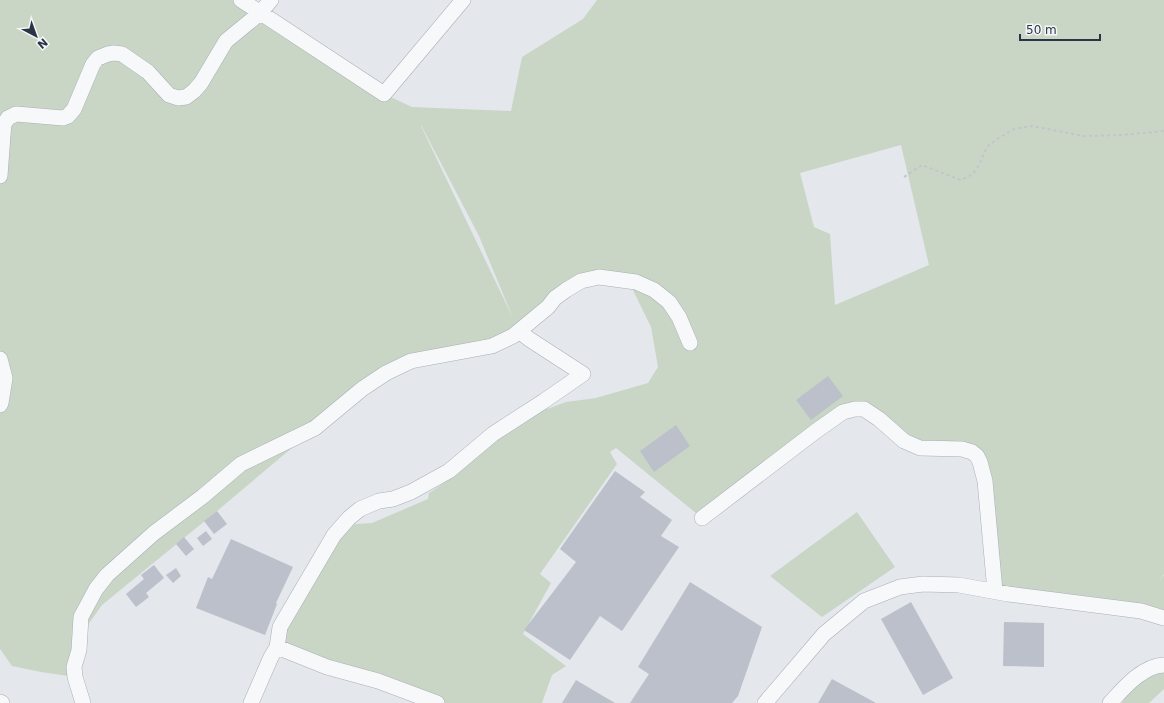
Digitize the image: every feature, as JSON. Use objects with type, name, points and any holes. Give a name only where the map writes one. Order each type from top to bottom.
[{"type":"street","points":[[241,0],[384,94],[464,0]]},
{"type":"street","points":[[0,176],[4,124],[8,118],[16,114],[63,118],[68,116],[74,109],[93,64],[98,58],[114,53],[122,54],[148,72],[169,95],[178,98],[186,97],[201,83],[226,41],[260,13],[271,0]]},
{"type":"street","points":[[83,703],[75,677],[74,667],[79,650],[81,617],[96,589],[107,575],[154,532],[202,497],[241,464],[315,428],[362,389],[386,373],[411,361],[492,346],[513,336],[548,307],[554,298],[566,290],[581,281],[599,277],[636,282],[654,290],[669,302],[679,317],[690,343]]},
{"type":"street","points":[[251,703],[271,657],[278,647],[280,627],[334,535],[350,518],[360,509],[379,501],[393,499],[411,492],[449,471],[493,434],[583,374],[519,331]]},
{"type":"street","points":[[0,360],[5,378],[0,405]]},
{"type":"street","points":[[702,518],[843,412],[855,409],[864,409],[879,419],[904,441],[920,448],[962,449],[972,452],[978,456],[985,481],[995,591]]},
{"type":"street","points":[[765,703],[824,634],[864,601],[900,587],[923,584],[959,585],[1141,611],[1164,618]]},
{"type":"street","points":[[278,647],[327,667],[378,681],[437,703]]},
{"type":"street","points":[[1110,703],[1128,683],[1146,670],[1162,664],[1164,665]]},
{"type":"path","points":[[904,177],[922,166],[961,180],[973,174],[980,165],[987,147],[1014,129],[1032,126],[1084,136],[1122,135],[1164,131]]},
{"type":"green space","points":[[0,0],[241,0],[384,94],[412,107],[511,111],[522,57],[583,19],[597,0],[1164,0],[1164,574],[1158,582],[1164,575],[1164,610],[998,586],[977,456],[904,441],[855,409],[702,518],[616,448],[610,452],[617,464],[540,574],[551,583],[523,634],[566,666],[552,675],[542,703],[435,703],[277,647],[343,525],[372,523],[428,499],[429,493],[444,483],[484,448],[534,414],[566,402],[596,398],[648,383],[658,367],[651,327],[628,280],[594,278],[519,331],[411,361],[299,442],[102,605],[75,643],[75,677],[12,666],[0,649]],"holes":[[[421,126],[479,236],[513,318]],[[901,145],[929,265],[835,305],[830,234],[814,227],[800,173]]]},
{"type":"green space","points":[[857,512],[895,567],[822,617],[770,576]]},
{"type":"green space","points":[[1164,667],[1164,689],[1149,703],[1122,703],[1134,679]]},
{"type":"building","points":[[828,376],[843,396],[811,420],[796,400]]},
{"type":"building","points":[[676,425],[690,446],[654,472],[640,451]]},
{"type":"building","points":[[615,471],[645,492],[640,497],[672,520],[661,536],[679,547],[622,631],[600,616],[570,660],[524,630],[576,562],[560,549]]},
{"type":"building","points":[[217,511],[227,524],[214,534],[204,521]]},
{"type":"building","points":[[206,531],[212,539],[203,546],[197,538]]},
{"type":"building","points":[[184,537],[194,549],[186,556],[176,544]]},
{"type":"building","points":[[231,539],[293,567],[276,603],[277,604],[265,635],[196,608],[208,577],[212,579]]},
{"type":"building","points":[[154,565],[164,578],[146,593],[149,597],[136,607],[126,594],[144,579],[141,575]]},
{"type":"building","points":[[176,568],[181,576],[173,583],[166,575]]},
{"type":"building","points":[[690,582],[762,627],[738,696],[732,703],[630,703],[649,674],[638,667]]},
{"type":"building","points":[[911,602],[953,678],[923,695],[881,619]]},
{"type":"building","points":[[1004,622],[1044,623],[1044,667],[1003,666]]},
{"type":"building","points":[[832,679],[876,703],[818,703]]},
{"type":"building","points":[[576,680],[615,703],[562,703]]}]
